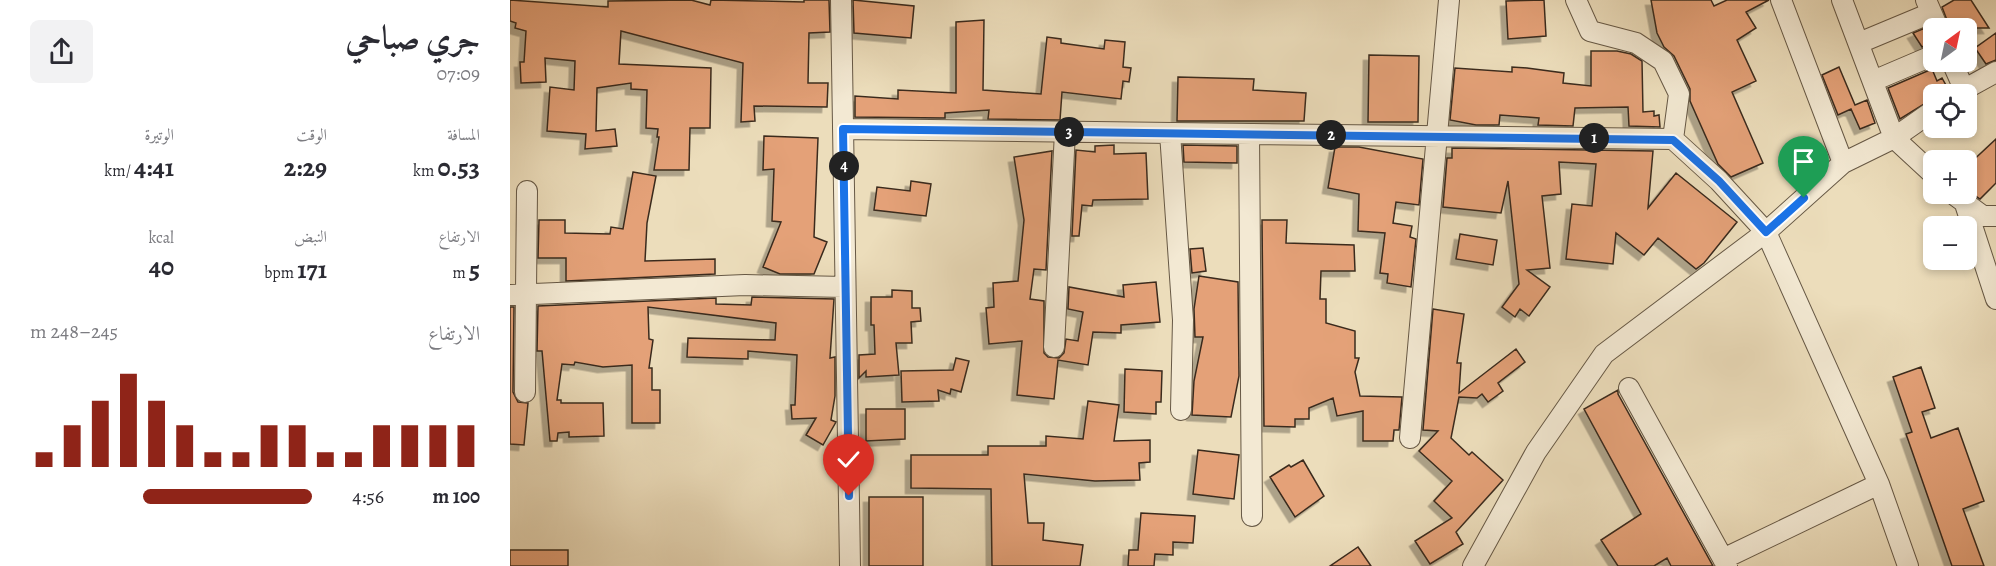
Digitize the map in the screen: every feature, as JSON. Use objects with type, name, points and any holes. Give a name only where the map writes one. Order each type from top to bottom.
[{"type":"street","points":[[841,0],[850,566]]},
{"type":"street","points":[[1410,438],[1449,0]]},
{"type":"street","points":[[1576,0],[1590,31],[1636,43],[1664,60],[1679,94],[1673,140]]},
{"type":"street","points":[[1780,0],[1843,163]]},
{"type":"street","points":[[1845,1],[1894,138],[1923,165]]},
{"type":"street","points":[[1859,44],[1932,14]]},
{"type":"street","points":[[1873,81],[1923,60]]},
{"type":"street","points":[[1974,84],[1996,72]]},
{"type":"street","points":[[1473,566],[1536,452],[1604,354],[1766,232],[1843,163],[1894,138],[1923,118]]},
{"type":"street","points":[[843,129],[1673,140],[1719,181],[1766,232],[1879,484],[1908,566]]},
{"type":"street","points":[[1054,348],[1065,132]]},
{"type":"street","points":[[1170,133],[1183,320],[1181,411]]},
{"type":"street","points":[[1249,134],[1252,516]]},
{"type":"street","points":[[525,392],[518,295],[527,191]]},
{"type":"street","points":[[1961,204],[1996,299]]},
{"type":"street","points":[[1966,204],[1983,216],[1996,216]]},
{"type":"street","points":[[518,295],[745,285],[845,288]]},
{"type":"street","points":[[1629,388],[1725,562],[1879,484]]},
{"type":"building","points":[[510,0],[608,7],[608,1],[691,0],[710,5],[711,0],[804,2],[804,0],[829,0],[830,32],[809,33],[808,83],[828,83],[827,107],[754,106],[755,121],[741,122],[743,63],[621,31],[619,64],[711,68],[710,128],[690,128],[689,170],[654,170],[659,137],[657,137],[658,129],[646,128],[647,90],[631,89],[631,83],[597,88],[596,131],[615,129],[617,146],[585,149],[586,134],[547,131],[550,87],[574,90],[575,61],[545,58],[546,82],[521,83],[520,62],[524,62],[526,31],[515,28],[516,23],[510,21]]},
{"type":"building","points":[[853,0],[914,6],[911,38],[854,33]]},
{"type":"building","points":[[1544,0],[1546,36],[1508,39],[1506,1]]},
{"type":"building","points":[[1651,0],[1711,0],[1714,6],[1727,0],[1769,0],[1746,12],[1756,28],[1737,40],[1756,81],[1732,92],[1763,163],[1731,177],[1718,164],[1690,101],[1690,89],[1674,56],[1664,47],[1657,33]]},
{"type":"building","points":[[1954,0],[1971,0],[1989,28],[1977,28],[1977,18],[1946,18],[1942,7]]},
{"type":"building","points":[[984,20],[983,90],[1041,94],[1047,37],[1061,39],[1061,43],[1104,49],[1105,40],[1125,42],[1123,67],[1131,68],[1129,82],[1123,81],[1121,99],[1062,92],[1060,120],[988,119],[989,110],[945,113],[945,118],[855,117],[855,96],[898,99],[898,90],[956,93],[956,22]]},
{"type":"building","points":[[1923,29],[1923,46],[1922,47],[1913,33]]},
{"type":"building","points":[[1996,33],[1996,60],[1986,64],[1977,51],[1977,47]]},
{"type":"building","points":[[1591,51],[1617,51],[1631,54],[1642,61],[1643,112],[1654,111],[1654,116],[1659,115],[1660,127],[1629,126],[1628,107],[1575,108],[1573,126],[1538,125],[1539,118],[1500,115],[1499,125],[1476,125],[1450,120],[1455,68],[1512,72],[1512,67],[1527,68],[1564,73],[1563,83],[1591,86]]},
{"type":"building","points":[[1369,55],[1419,56],[1418,122],[1368,122]]},
{"type":"building","points":[[1839,67],[1855,105],[1867,100],[1875,123],[1860,129],[1851,109],[1838,115],[1822,75]]},
{"type":"building","points":[[1925,72],[1933,72],[1937,81],[1942,78],[1945,84],[1923,84],[1923,105],[1900,119],[1888,88]]},
{"type":"building","points":[[1178,77],[1254,79],[1253,90],[1306,93],[1304,121],[1177,121]]},
{"type":"building","points":[[764,136],[818,138],[814,237],[827,242],[814,274],[780,274],[763,267],[781,222],[772,221],[774,169],[763,170]]},
{"type":"building","points":[[1996,139],[1996,183],[1980,199],[1977,197],[1977,157]]},
{"type":"building","points":[[1114,145],[1114,154],[1146,153],[1148,199],[1093,200],[1092,206],[1082,205],[1079,236],[1072,236],[1076,150],[1095,152],[1095,146]]},
{"type":"building","points":[[1183,145],[1237,146],[1237,163],[1184,162]]},
{"type":"building","points":[[1335,147],[1359,147],[1423,159],[1419,205],[1396,202],[1393,223],[1412,226],[1410,237],[1416,239],[1411,287],[1387,283],[1388,274],[1380,273],[1385,233],[1358,231],[1359,194],[1328,188]]},
{"type":"building","points":[[1452,148],[1653,151],[1648,208],[1676,173],[1737,222],[1704,263],[1696,269],[1658,238],[1644,255],[1616,233],[1613,264],[1566,259],[1572,204],[1592,206],[1596,164],[1559,162],[1561,194],[1542,196],[1550,268],[1527,270],[1550,287],[1529,316],[1520,309],[1515,317],[1502,307],[1519,284],[1508,181],[1501,213],[1443,207],[1447,158],[1452,158]]},
{"type":"building","points":[[1052,151],[1046,270],[1034,269],[1030,299],[1044,301],[1044,353],[1048,357],[1059,358],[1064,353],[1066,339],[1078,341],[1083,312],[1068,309],[1069,287],[1124,297],[1123,285],[1156,282],[1160,322],[1121,325],[1121,333],[1093,332],[1088,365],[1058,360],[1054,399],[1017,395],[1022,341],[989,344],[986,308],[994,307],[993,283],[1018,281],[1024,220],[1014,157]]},
{"type":"building","points":[[633,172],[656,176],[647,223],[645,261],[715,259],[715,274],[566,281],[566,258],[538,258],[539,220],[565,220],[565,233],[610,234],[611,227],[623,229]]},
{"type":"building","points":[[911,181],[931,184],[926,216],[874,210],[877,187],[910,191]]},
{"type":"building","points":[[1262,220],[1287,220],[1286,243],[1354,245],[1355,271],[1321,271],[1320,299],[1326,299],[1326,323],[1355,331],[1355,358],[1359,358],[1355,372],[1360,396],[1402,397],[1399,430],[1394,430],[1393,441],[1363,441],[1363,411],[1337,416],[1333,398],[1309,408],[1309,419],[1295,419],[1295,427],[1264,426]]},
{"type":"building","points":[[1460,234],[1497,240],[1493,265],[1456,259]]},
{"type":"building","points":[[1203,248],[1206,271],[1192,273],[1190,249]]},
{"type":"building","points":[[1199,276],[1238,282],[1239,376],[1231,417],[1192,415],[1194,381],[1203,337],[1195,337],[1194,309]]},
{"type":"building","points":[[892,290],[912,291],[912,308],[920,308],[921,321],[911,322],[912,343],[896,343],[899,375],[866,377],[866,371],[859,378],[859,355],[875,354],[874,325],[871,325],[871,297],[892,297]]},
{"type":"building","points":[[752,297],[834,299],[830,358],[835,357],[835,396],[831,420],[836,422],[823,445],[806,435],[816,418],[792,419],[791,405],[795,405],[797,355],[748,351],[748,359],[687,357],[688,338],[775,340],[776,323],[648,307],[649,339],[653,340],[649,368],[652,368],[652,390],[660,390],[660,423],[632,423],[632,365],[603,367],[575,362],[574,365],[562,364],[557,400],[561,400],[561,403],[603,403],[604,436],[569,437],[569,432],[558,433],[557,441],[550,441],[542,351],[537,351],[538,306],[716,298],[716,304],[751,305]]},
{"type":"building","points":[[510,307],[514,307],[513,392],[518,402],[528,403],[524,445],[510,444]]},
{"type":"building","points":[[1433,309],[1464,314],[1457,363],[1461,363],[1459,393],[1516,349],[1525,362],[1498,383],[1503,391],[1488,402],[1482,394],[1477,398],[1459,397],[1451,438],[1469,455],[1472,452],[1503,480],[1456,532],[1463,544],[1430,564],[1415,541],[1452,518],[1434,501],[1452,481],[1419,451],[1438,431],[1423,430]]},
{"type":"building","points":[[956,358],[969,361],[961,392],[951,389],[950,394],[938,390],[939,401],[902,402],[901,371],[953,370]]},
{"type":"building","points":[[1921,367],[1935,408],[1922,412],[1931,438],[1958,428],[1984,501],[1963,509],[1984,566],[1952,566],[1906,434],[1912,432],[1893,377]]},
{"type":"building","points":[[1125,369],[1162,371],[1161,402],[1156,402],[1156,414],[1124,412]]},
{"type":"building","points":[[1618,390],[1618,394],[1713,566],[1671,566],[1667,558],[1654,566],[1618,566],[1601,540],[1641,514],[1584,409]]},
{"type":"building","points":[[1088,401],[1119,405],[1114,441],[1150,440],[1150,462],[1139,463],[1140,480],[1095,481],[1024,474],[1028,523],[1044,523],[1043,540],[1083,545],[1080,566],[992,566],[991,489],[911,488],[911,455],[988,455],[988,446],[1046,446],[1046,436],[1083,439]]},
{"type":"building","points":[[866,409],[905,409],[905,439],[866,441]]},
{"type":"building","points":[[1198,450],[1239,455],[1234,499],[1193,494]]},
{"type":"building","points":[[1303,460],[1324,496],[1295,517],[1270,477],[1289,465],[1291,467]]},
{"type":"building","points":[[869,497],[923,497],[923,566],[869,566]]},
{"type":"building","points":[[1141,513],[1195,516],[1193,543],[1173,542],[1173,555],[1155,554],[1154,566],[1128,566],[1129,550],[1138,550]]},
{"type":"building","points":[[1358,547],[1371,566],[1330,566]]},
{"type":"building","points":[[510,550],[568,550],[568,566],[510,566]]},
{"type":"route","points":[[849,496],[843,129],[1673,140],[1719,181],[1766,232],[1804,198]]}]
